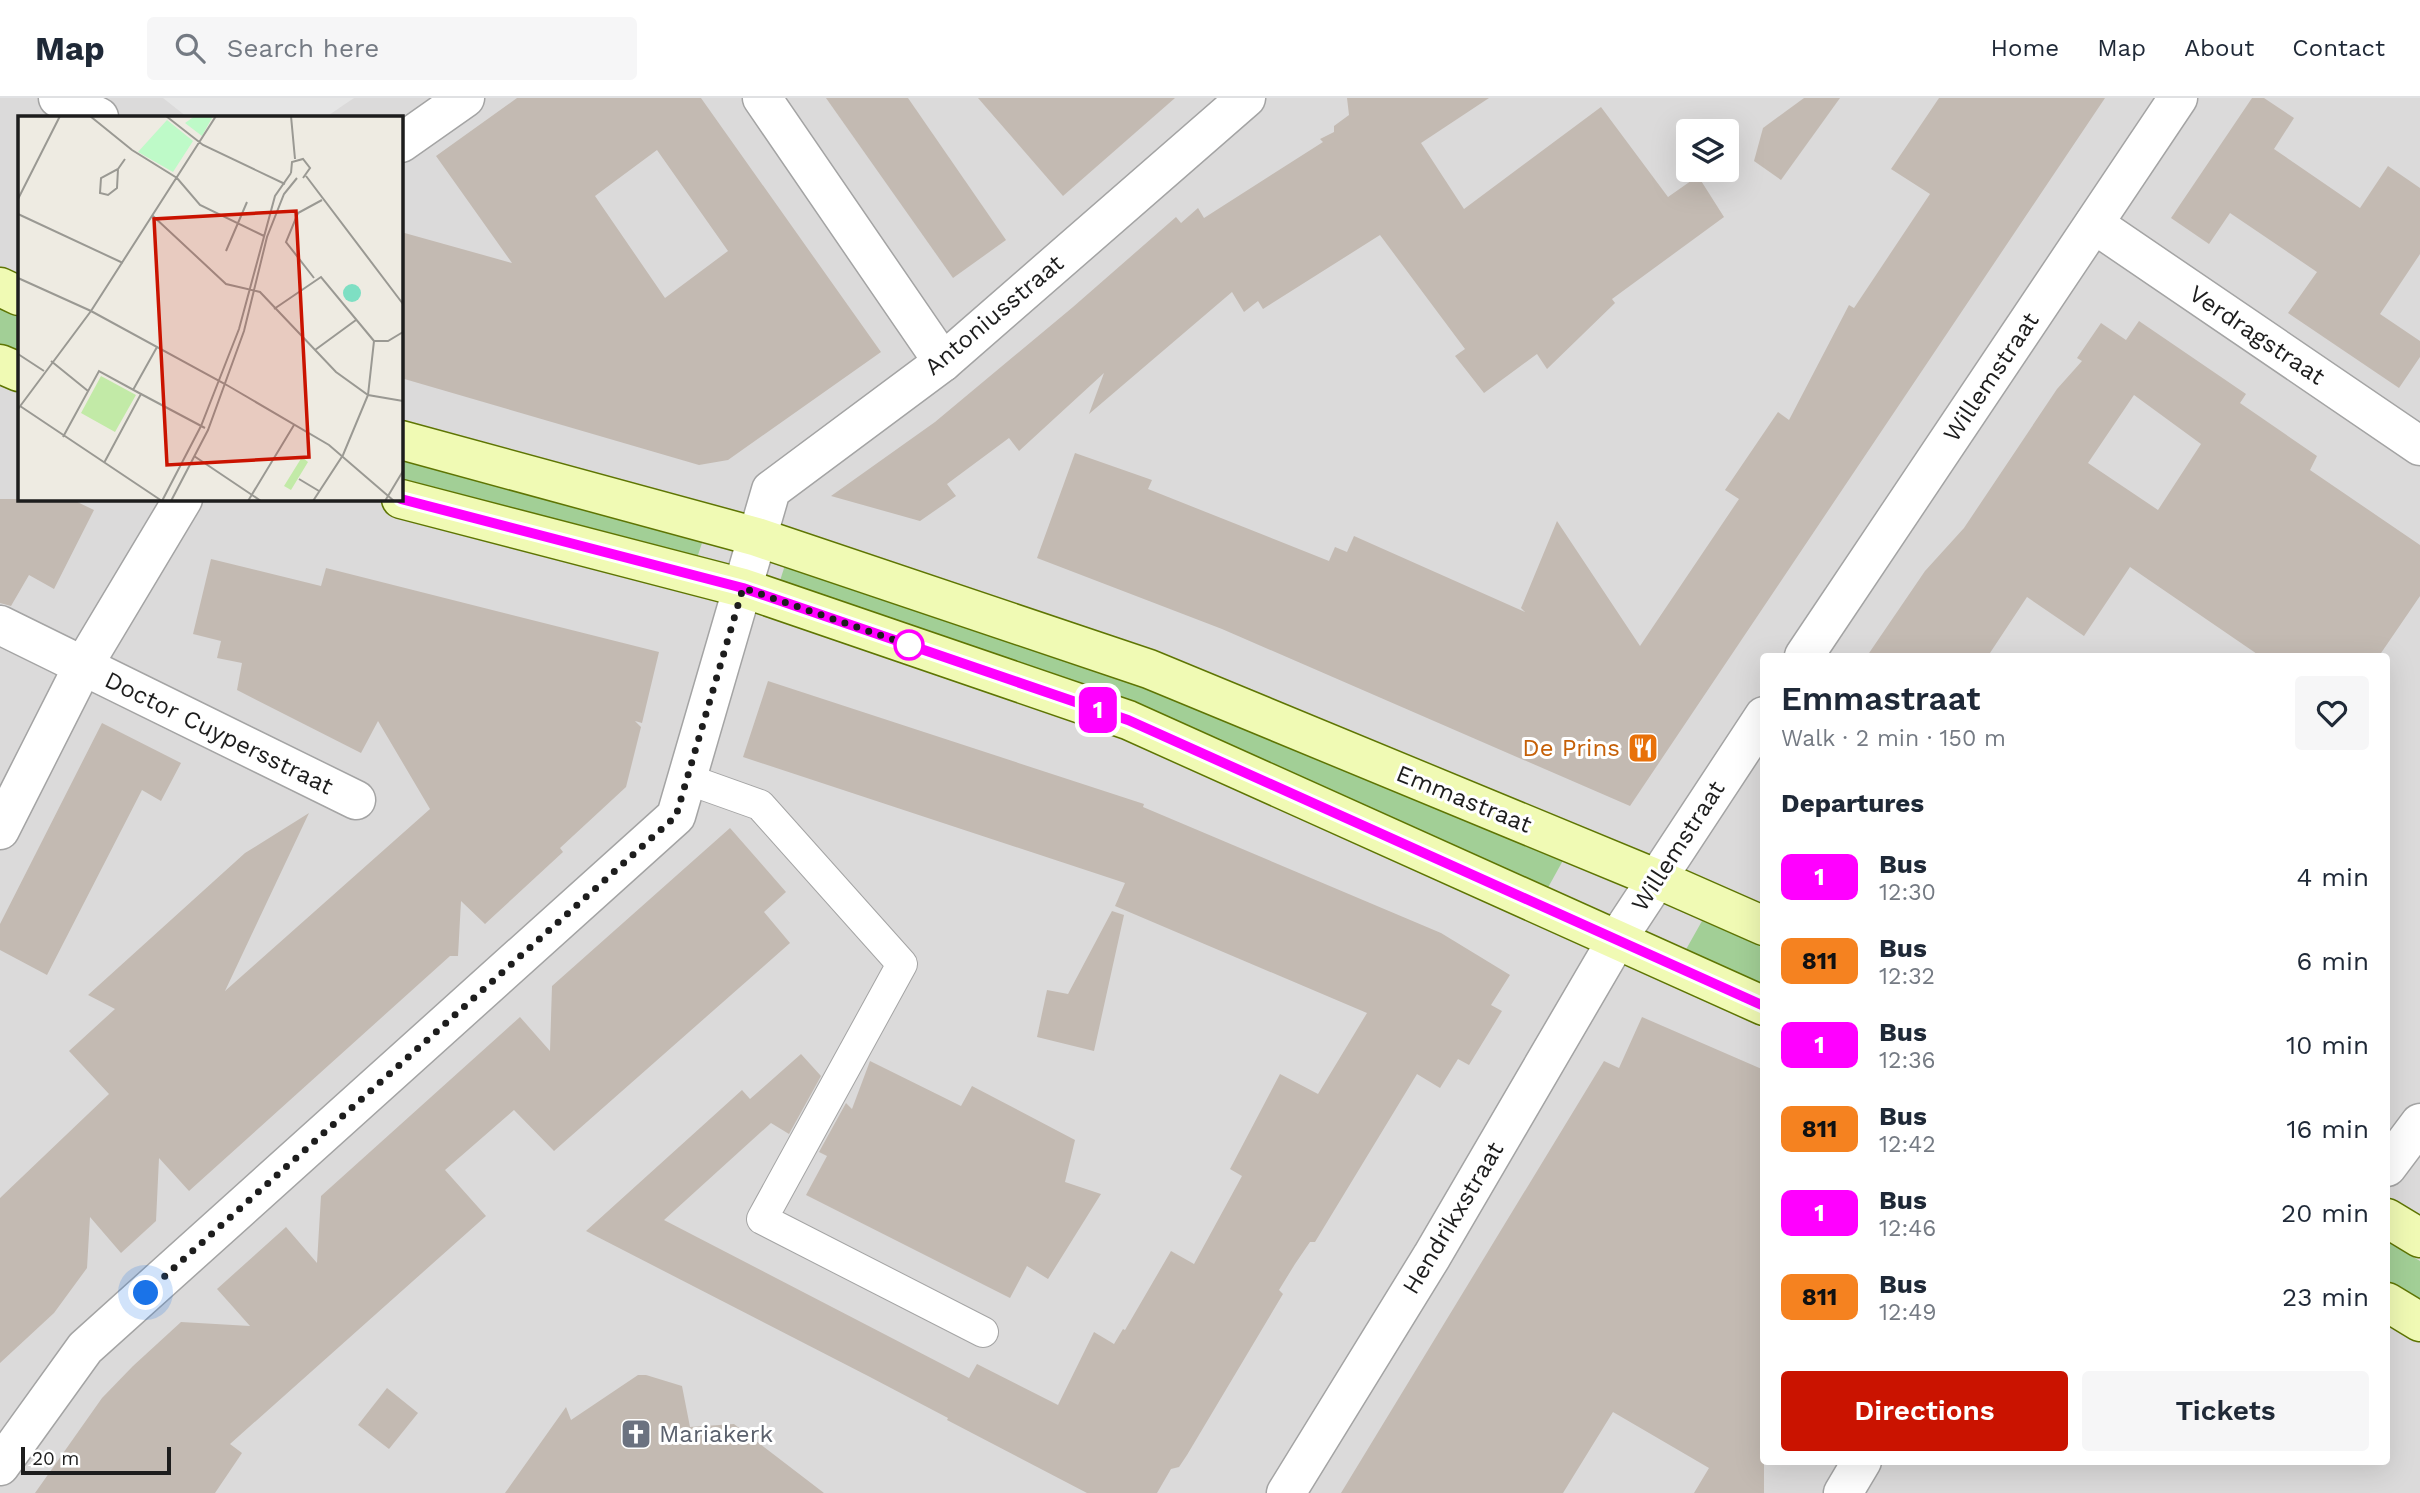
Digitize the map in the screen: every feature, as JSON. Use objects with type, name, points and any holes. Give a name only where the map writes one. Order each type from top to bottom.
[{"type":"street","points":[[58,98],[97,116]]},
{"type":"street","points":[[402,142],[465,98]]},
{"type":"street","points":[[762,98],[943,362]]},
{"type":"street","name":"Antoniusstraat","points":[[0,1466],[85,1348],[676,816],[771,490],[943,362],[1246,98]]},
{"type":"street","name":"Willemstraat","points":[[1806,653],[2178,98]]},
{"type":"street","name":"Verdragstraat","points":[[2094,224],[2420,446]]},
{"type":"street","points":[[0,287],[18,296]]},
{"type":"street","points":[[0,364],[18,372]]},
{"type":"street","name":"Emmastraat","points":[[402,440],[757,537],[1149,669],[1655,878],[1760,924]]},
{"type":"street","points":[[402,499],[743,588],[1128,720],[1760,1004]]},
{"type":"street","name":"Doctor Cuypersstraat","points":[[0,830],[83,666],[182,500]]},
{"type":"street","name":"Doctor Cuypersstraat","points":[[0,625],[356,800]]},
{"type":"street","name":"Willemstraat","points":[[1616,941],[1760,722]]},
{"type":"street","name":"Hendrikxstraat","points":[[1286,1493],[1432,1256],[1616,941]]},
{"type":"street","points":[[2390,1163],[2420,1123]]},
{"type":"street","points":[[2390,1219],[2420,1238]]},
{"type":"street","points":[[2390,1304],[2420,1322]]},
{"type":"street","points":[[1843,1493],[1860,1465]]},
{"type":"lane","points":[[687,779],[760,806],[902,964],[762,1219],[983,1332]]},
{"type":"shaded area","points":[[0,98],[2420,98],[2420,1493],[0,1493]]},
{"type":"shaded area","points":[[163,98],[354,98],[327,116],[186,116]]},
{"type":"green space","points":[[0,309],[18,317],[18,355],[0,347]]},
{"type":"green space","points":[[402,456],[703,540],[695,564],[402,488]]},
{"type":"green space","points":[[786,562],[1145,680],[1566,855],[1545,893],[777,590]]},
{"type":"green space","points":[[1702,921],[1760,945],[1760,986],[1684,953]]},
{"type":"green space","points":[[2390,1243],[2420,1261],[2420,1301],[2390,1282]]},
{"type":"building","points":[[517,98],[701,98],[881,352],[728,460],[699,465],[402,378],[402,232],[512,263],[436,156]],"holes":[[[657,150],[728,251],[665,298],[595,196]]]},
{"type":"building","points":[[826,98],[908,98],[1006,240],[953,278]]},
{"type":"building","points":[[978,98],[1175,98],[1063,196]]},
{"type":"building","points":[[1347,98],[1489,98],[1421,143],[1464,209],[1601,107],[1668,197],[1689,182],[1702,182],[1724,217],[1612,299],[1615,303],[1547,369],[1537,354],[1484,393],[1455,356],[1465,349],[1380,235],[1263,309],[1258,301],[1244,312],[1232,292],[1089,414],[1104,373],[1019,451],[1009,438],[947,484],[956,496],[920,521],[831,496],[935,422],[1176,217],[1181,223],[1198,208],[1204,218],[1323,142],[1320,139],[1334,132],[1334,126],[1349,115]]},
{"type":"building","points":[[1804,98],[1840,98],[1781,180],[1754,161],[1763,128]]},
{"type":"building","points":[[1939,98],[2105,98],[1630,806],[1222,629],[1037,558],[1075,453],[1152,480],[1148,489],[1329,561],[1335,547],[1347,552],[1354,536],[1525,612],[1521,608],[1557,521],[1640,646],[1739,499],[1725,490],[1778,412],[1789,420],[1849,305],[1854,308],[1930,194],[1891,169]]},
{"type":"building","points":[[2252,98],[2264,98],[2294,118],[2274,149],[2360,208],[2388,166],[2420,188],[2420,254],[2380,314],[2420,341],[2420,357],[2399,388],[2288,313],[2317,272],[2230,213],[2209,244],[2171,218]]},
{"type":"building","points":[[2139,321],[2246,394],[2240,403],[2317,456],[2310,470],[2420,545],[2420,596],[2381,653],[2256,653],[2130,567],[2084,636],[2027,597],[1990,653],[1869,653],[1925,571],[1964,528],[2057,389],[2082,361],[2077,358],[2101,323],[2126,340]],"holes":[[[2134,395],[2201,444],[2158,510],[2088,463]]]},
{"type":"building","points":[[0,499],[73,500],[94,510],[54,589],[29,575],[11,606],[0,603]]},
{"type":"building","points":[[211,559],[321,586],[326,568],[659,652],[642,723],[635,721],[641,727],[626,787],[560,848],[563,852],[485,924],[461,901],[458,956],[450,956],[189,1191],[159,1158],[156,1221],[121,1253],[90,1217],[87,1268],[54,1313],[0,1363],[0,1198],[109,1094],[69,1051],[115,1009],[88,995],[245,853],[309,813],[225,991],[430,809],[378,721],[361,753],[237,690],[242,663],[217,658],[221,641],[193,634]]},
{"type":"building","points":[[768,681],[1144,804],[1143,807],[1441,933],[1510,975],[1491,1005],[1502,1011],[1469,1065],[1458,1059],[1440,1088],[1417,1074],[1315,1242],[1310,1242],[1279,1290],[1283,1294],[1187,1455],[1179,1467],[1171,1469],[1157,1493],[1087,1493],[870,1377],[586,1231],[742,1090],[750,1099],[801,1054],[821,1076],[789,1134],[771,1123],[664,1220],[969,1378],[977,1364],[1058,1405],[1094,1332],[1114,1344],[1171,1251],[1194,1264],[1242,1176],[1230,1169],[1280,1074],[1318,1094],[1367,1013],[1115,906],[1125,883],[743,757]]},
{"type":"building","points":[[102,723],[181,763],[161,801],[142,790],[47,975],[0,950],[0,924]]},
{"type":"building","points":[[730,828],[786,892],[764,912],[790,943],[554,1151],[514,1110],[445,1170],[486,1216],[230,1444],[242,1453],[215,1493],[35,1493],[102,1398],[181,1322],[250,1326],[217,1289],[286,1227],[317,1263],[321,1196],[520,1017],[550,1051],[552,986]]},
{"type":"building","points":[[1112,911],[1124,915],[1094,1051],[1037,1037],[1047,990],[1068,994]]},
{"type":"building","points":[[1642,1017],[1760,1068],[1760,1465],[1764,1465],[1764,1493],[1694,1493],[1709,1468],[1613,1412],[1563,1493],[1341,1493],[1604,1061],[1619,1068]]},
{"type":"building","points":[[870,1061],[961,1106],[972,1086],[1075,1140],[1065,1182],[1101,1194],[1048,1279],[1027,1266],[1010,1298],[806,1195],[827,1156],[819,1152],[846,1103],[852,1109]]},
{"type":"building","name":"Mariakerk","points":[[638,1375],[682,1386],[690,1427],[734,1424],[824,1493],[505,1493],[566,1407],[571,1420]]},
{"type":"building","points":[[387,1388],[418,1413],[389,1449],[358,1425]]},
{"type":"bus line","name":"1","points":[[402,499],[743,588],[1128,720],[1760,1004]]},
{"type":"place","name":"De Prins","points":[[1643,748]]},
{"type":"place","name":"Mariakerk","points":[[636,1434]]},
{"type":"route","points":[[146,1293],[676,816],[743,588],[909,645]]}]
